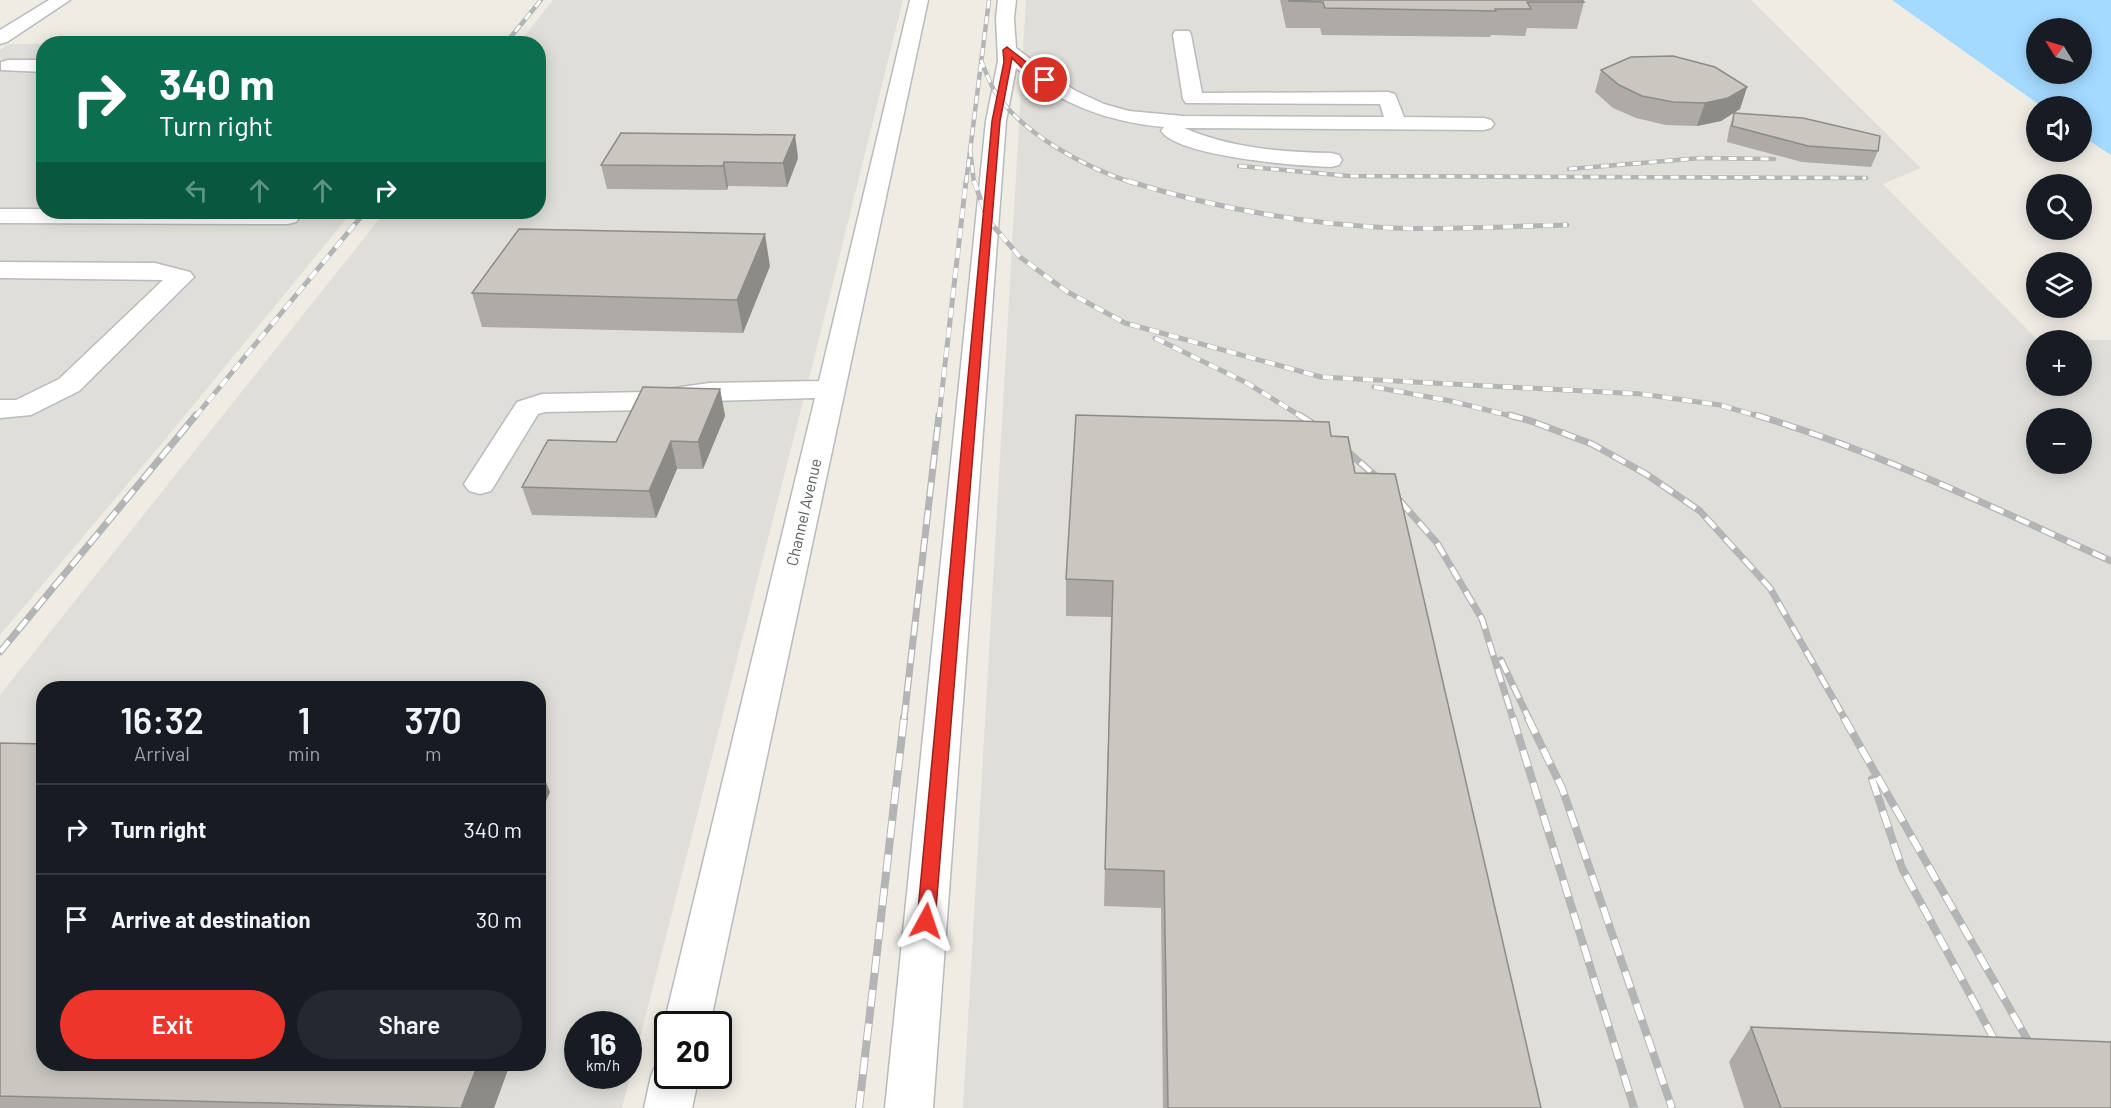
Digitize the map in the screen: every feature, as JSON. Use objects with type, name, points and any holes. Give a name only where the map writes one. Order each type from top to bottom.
[{"type":"street","points":[[0,38],[61,0]]},
{"type":"street","name":"Channel Avenue","points":[[690,1011],[919,0]]},
{"type":"street","points":[[909,1108],[996,121],[1008,62],[1005,18],[1007,0]]},
{"type":"street","points":[[1182,35],[1193,99],[1388,99],[1396,123]]},
{"type":"street","points":[[1007,50],[1030,71],[1075,98],[1110,112],[1149,119],[1484,124]]},
{"type":"street","points":[[3,66],[36,66]]},
{"type":"street","points":[[1149,119],[1176,133],[1229,149],[1292,160],[1331,160]]},
{"type":"street","points":[[0,216],[36,216]]},
{"type":"street","points":[[0,409],[21,409],[69,385],[181,277],[155,271],[4,273]]},
{"type":"street","points":[[480,484],[527,408],[542,403],[647,401],[709,393],[831,389]]},
{"type":"street","points":[[668,1108],[672,1089]]},
{"type":"shaded area","points":[[553,0],[903,0],[815,355],[642,1030],[642,1011],[564,1011],[564,1089],[627,1089],[622,1108],[0,1108],[0,695],[379,219],[546,219],[546,36],[525,36]]},
{"type":"shaded area","points":[[1026,0],[1751,0],[1921,168],[1883,184],[2028,330],[2026,330],[2026,396],[2092,396],[2092,340],[2111,340],[2111,1108],[963,1108]]},
{"type":"shaded area","points":[[9,44],[36,44],[36,219],[346,219],[168,436],[0,635],[0,50]]},
{"type":"water","points":[[1892,0],[2111,0],[2111,155],[2092,143],[2092,96],[2027,96]]},
{"type":"building","points":[[1289,0],[1582,0],[1584,2],[1527,2],[1531,9],[1495,9],[1496,11],[1325,8],[1323,2]]},
{"type":"building","points":[[1673,56],[1715,67],[1747,87],[1728,98],[1705,103],[1673,102],[1642,96],[1619,85],[1601,70],[1631,57]]},
{"type":"building","points":[[1734,113],[1803,118],[1880,136],[1878,151],[1808,146],[1732,126]]},
{"type":"building","points":[[621,133],[795,135],[783,163],[724,162],[723,166],[601,165]]},
{"type":"building","points":[[519,229],[765,234],[737,300],[472,293]]},
{"type":"building","points":[[643,387],[720,389],[698,442],[671,441],[649,491],[522,487],[548,440],[616,442]]},
{"type":"building","points":[[1076,415],[1329,422],[1331,436],[1348,437],[1355,473],[1395,474],[1541,1108],[1168,1108],[1164,871],[1105,869],[1113,581],[1066,579]]},
{"type":"building","points":[[0,743],[36,744],[36,1071],[475,1071],[461,1108],[0,1096]]},
{"type":"building","points":[[1751,1027],[2111,1042],[2111,1108],[1781,1108]]},
{"type":"railway","points":[[512,36],[541,0]]},
{"type":"railway","points":[[981,61],[989,0]]},
{"type":"railway","points":[[970,150],[981,61]]},
{"type":"railway","points":[[981,61],[994,90],[1020,121],[1075,158],[1133,183]]},
{"type":"railway","points":[[966,183],[970,150]]},
{"type":"railway","points":[[970,150],[974,183]]},
{"type":"railway","points":[[1569,169],[1701,158],[1774,159]]},
{"type":"railway","points":[[1239,166],[1349,176],[1866,178]]},
{"type":"railway","points":[[939,417],[966,181]]},
{"type":"railway","points":[[974,181],[988,220],[1020,257],[1066,291],[1125,323],[1321,377],[1641,394],[1720,405],[1761,417]]},
{"type":"railway","points":[[1128,181],[1226,207],[1326,223],[1393,228],[1567,225]]},
{"type":"railway","points":[[195,417],[359,219]]},
{"type":"railway","points":[[1155,338],[1247,383],[1302,417]]},
{"type":"railway","points":[[1374,387],[1451,401],[1515,417]]},
{"type":"railway","points":[[0,652],[196,415]]},
{"type":"railway","points":[[904,719],[939,415]]},
{"type":"railway","points":[[1299,415],[1323,430]]},
{"type":"railway","points":[[1509,415],[1592,444],[1646,474],[1700,511],[1770,588],[1845,719]]},
{"type":"railway","points":[[1756,415],[1892,463],[2111,561]]},
{"type":"railway","points":[[1339,444],[1386,485],[1437,543],[1482,619],[1513,719]]},
{"type":"railway","points":[[1501,660],[1529,719]]},
{"type":"railway","points":[[859,1108],[904,718]]},
{"type":"railway","points":[[1513,718],[1634,1108]]},
{"type":"railway","points":[[1528,718],[1562,788],[1672,1108]]},
{"type":"railway","points":[[1844,718],[2035,1053]]},
{"type":"railway","points":[[1872,779],[1902,868],[2001,1052]]},
{"type":"route","points":[[926,921],[996,121],[999,97],[1008,62],[1007,50],[1030,71],[1045,80]]}]
